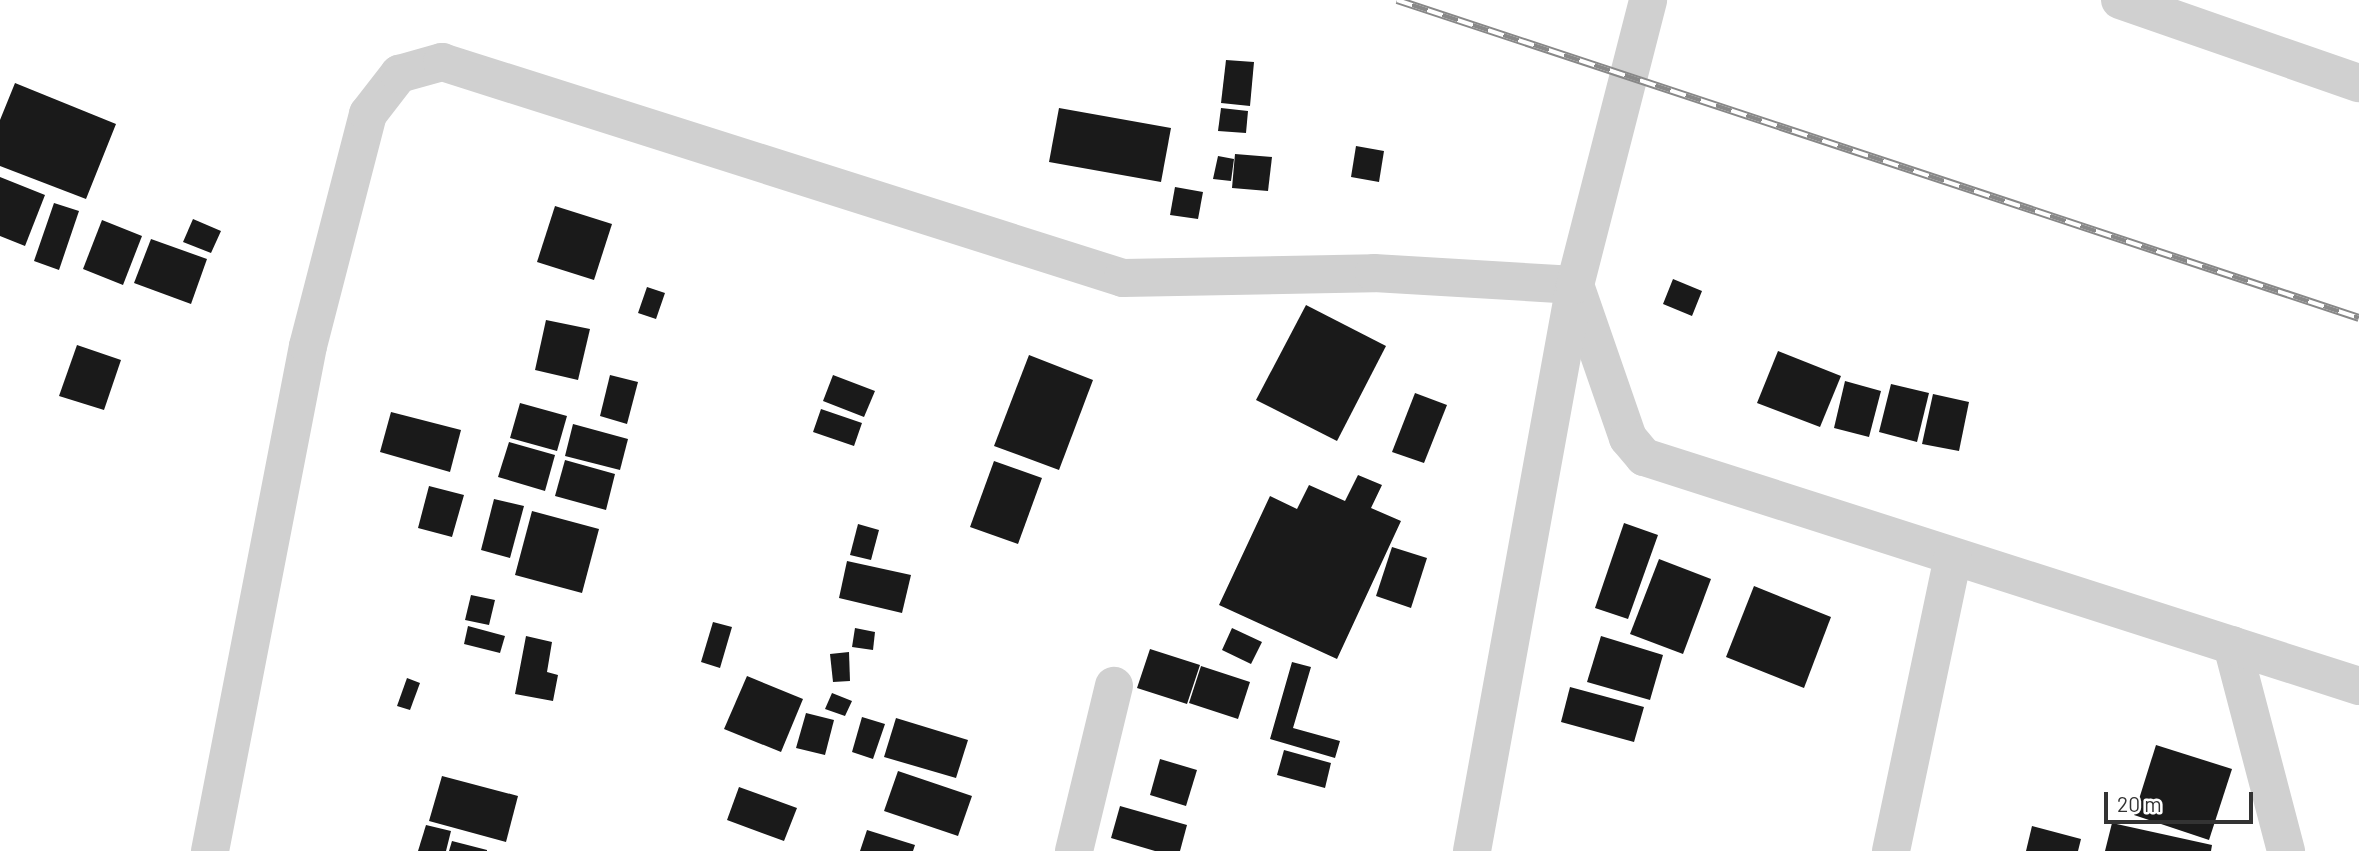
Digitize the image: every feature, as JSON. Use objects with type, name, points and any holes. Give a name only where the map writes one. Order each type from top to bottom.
[{"type":"street","points":[[1472,851],[1575,285],[1648,0]]},
{"type":"street","points":[[2120,0],[2359,83]]},
{"type":"street","points":[[210,851],[308,346],[368,114],[399,74],[442,62],[1123,278],[1374,273],[1575,285]]},
{"type":"street","points":[[1575,285],[1628,438],[1644,457],[2359,686]]},
{"type":"street","points":[[1891,851],[1953,557]]},
{"type":"street","points":[[2231,645],[2286,851]]},
{"type":"street","points":[[1074,851],[1114,685]]},
{"type":"building","points":[[1226,60],[1254,62],[1250,106],[1221,103]]},
{"type":"building","points":[[15,83],[116,124],[86,199],[0,166],[0,120]]},
{"type":"building","points":[[1059,108],[1171,128],[1161,182],[1049,162]]},
{"type":"building","points":[[1221,108],[1248,111],[1246,133],[1218,131]]},
{"type":"building","points":[[1356,146],[1384,151],[1379,182],[1351,177]]},
{"type":"building","points":[[1235,154],[1272,157],[1268,191],[1232,188]]},
{"type":"building","points":[[1218,156],[1234,159],[1231,181],[1213,179]]},
{"type":"building","points":[[0,177],[45,195],[25,246],[0,236]]},
{"type":"building","points":[[1175,187],[1203,192],[1198,219],[1170,215]]},
{"type":"building","points":[[54,203],[79,211],[59,270],[34,261]]},
{"type":"building","points":[[555,206],[612,224],[594,280],[537,262]]},
{"type":"building","points":[[193,219],[221,231],[211,253],[183,242]]},
{"type":"building","points":[[102,220],[142,236],[123,285],[83,269]]},
{"type":"building","points":[[151,239],[207,259],[191,304],[134,283]]},
{"type":"building","points":[[1673,279],[1702,291],[1692,316],[1663,304]]},
{"type":"building","points":[[647,287],[665,293],[656,319],[638,313]]},
{"type":"building","points":[[1306,305],[1386,346],[1337,441],[1256,400]]},
{"type":"building","points":[[546,320],[590,329],[578,380],[535,370]]},
{"type":"building","points":[[77,345],[121,360],[104,410],[59,396]]},
{"type":"building","points":[[1778,351],[1841,376],[1820,427],[1757,403]]},
{"type":"building","points":[[1029,355],[1093,380],[1059,470],[994,446]]},
{"type":"building","points":[[610,375],[638,382],[627,424],[600,416]]},
{"type":"building","points":[[833,375],[875,391],[864,417],[823,401]]},
{"type":"building","points":[[1845,381],[1881,391],[1869,437],[1834,428]]},
{"type":"building","points":[[1891,384],[1929,393],[1917,442],[1879,432]]},
{"type":"building","points":[[1415,393],[1447,405],[1424,463],[1392,452]]},
{"type":"building","points":[[1933,394],[1969,402],[1959,451],[1922,444]]},
{"type":"building","points":[[520,403],[567,416],[557,451],[510,438]]},
{"type":"building","points":[[821,409],[862,423],[854,446],[813,432]]},
{"type":"building","points":[[391,412],[461,430],[450,472],[380,452]]},
{"type":"building","points":[[573,424],[628,439],[620,470],[565,456]]},
{"type":"building","points":[[509,442],[555,455],[545,491],[498,477]]},
{"type":"building","points":[[565,460],[615,474],[606,510],[555,496]]},
{"type":"building","points":[[994,461],[1042,478],[1018,544],[970,527]]},
{"type":"building","points":[[1358,475],[1382,485],[1371,508],[1401,521],[1337,659],[1219,605],[1270,496],[1297,509],[1309,485],[1345,501]]},
{"type":"building","points":[[429,486],[464,495],[452,537],[418,528]]},
{"type":"building","points":[[494,499],[524,506],[510,558],[481,550]]},
{"type":"building","points":[[532,511],[599,529],[582,593],[515,575]]},
{"type":"building","points":[[1624,523],[1658,535],[1628,619],[1595,608]]},
{"type":"building","points":[[858,524],[879,530],[871,560],[850,555]]},
{"type":"building","points":[[1392,547],[1427,558],[1411,608],[1376,596]]},
{"type":"building","points":[[1659,559],[1711,579],[1683,654],[1630,634]]},
{"type":"building","points":[[847,561],[911,575],[902,613],[839,598]]},
{"type":"building","points":[[1754,586],[1831,617],[1804,688],[1726,657]]},
{"type":"building","points":[[471,595],[495,600],[489,625],[465,620]]},
{"type":"building","points":[[713,622],[732,627],[720,668],[701,662]]},
{"type":"building","points":[[468,626],[505,636],[500,653],[464,644]]},
{"type":"building","points":[[855,628],[875,632],[873,650],[852,647]]},
{"type":"building","points":[[1232,628],[1262,642],[1251,664],[1222,650]]},
{"type":"building","points":[[526,636],[552,642],[547,672],[558,675],[553,701],[515,694]]},
{"type":"building","points":[[1601,636],[1663,655],[1650,700],[1587,682]]},
{"type":"building","points":[[1150,649],[1200,665],[1187,704],[1137,688]]},
{"type":"building","points":[[849,652],[850,681],[833,682],[830,654]]},
{"type":"building","points":[[1292,662],[1311,667],[1293,728],[1340,741],[1335,758],[1270,739]]},
{"type":"building","points":[[1201,666],[1250,682],[1238,719],[1189,703]]},
{"type":"building","points":[[747,676],[803,699],[781,752],[724,729]]},
{"type":"building","points":[[407,678],[420,683],[410,710],[397,706]]},
{"type":"building","points":[[1570,687],[1644,707],[1634,742],[1561,722]]},
{"type":"building","points":[[832,693],[852,701],[845,716],[825,709]]},
{"type":"building","points":[[806,713],[834,720],[825,755],[796,748]]},
{"type":"building","points":[[862,717],[885,724],[873,759],[852,752]]},
{"type":"building","points":[[896,718],[968,740],[956,778],[884,757]]},
{"type":"building","points":[[2156,745],[2232,769],[2209,840],[2134,815]]},
{"type":"building","points":[[1284,750],[1331,763],[1325,788],[1277,775]]},
{"type":"building","points":[[1160,759],[1197,770],[1186,806],[1150,795]]},
{"type":"building","points":[[898,771],[972,796],[958,836],[884,811]]},
{"type":"building","points":[[442,776],[518,796],[506,842],[429,821]]},
{"type":"building","points":[[739,787],[797,808],[784,841],[727,820]]},
{"type":"building","points":[[1120,806],[1187,825],[1180,851],[1155,851],[1111,838]]},
{"type":"building","points":[[2112,823],[2212,845],[2211,851],[2105,851]]},
{"type":"building","points":[[426,825],[451,831],[446,851],[418,851]]},
{"type":"building","points":[[2032,826],[2081,839],[2078,851],[2026,851]]},
{"type":"building","points":[[867,830],[915,845],[913,851],[860,851]]},
{"type":"building","points":[[452,841],[487,850],[487,851],[449,851]]},
{"type":"railway","points":[[1397,0],[2359,318]]}]
